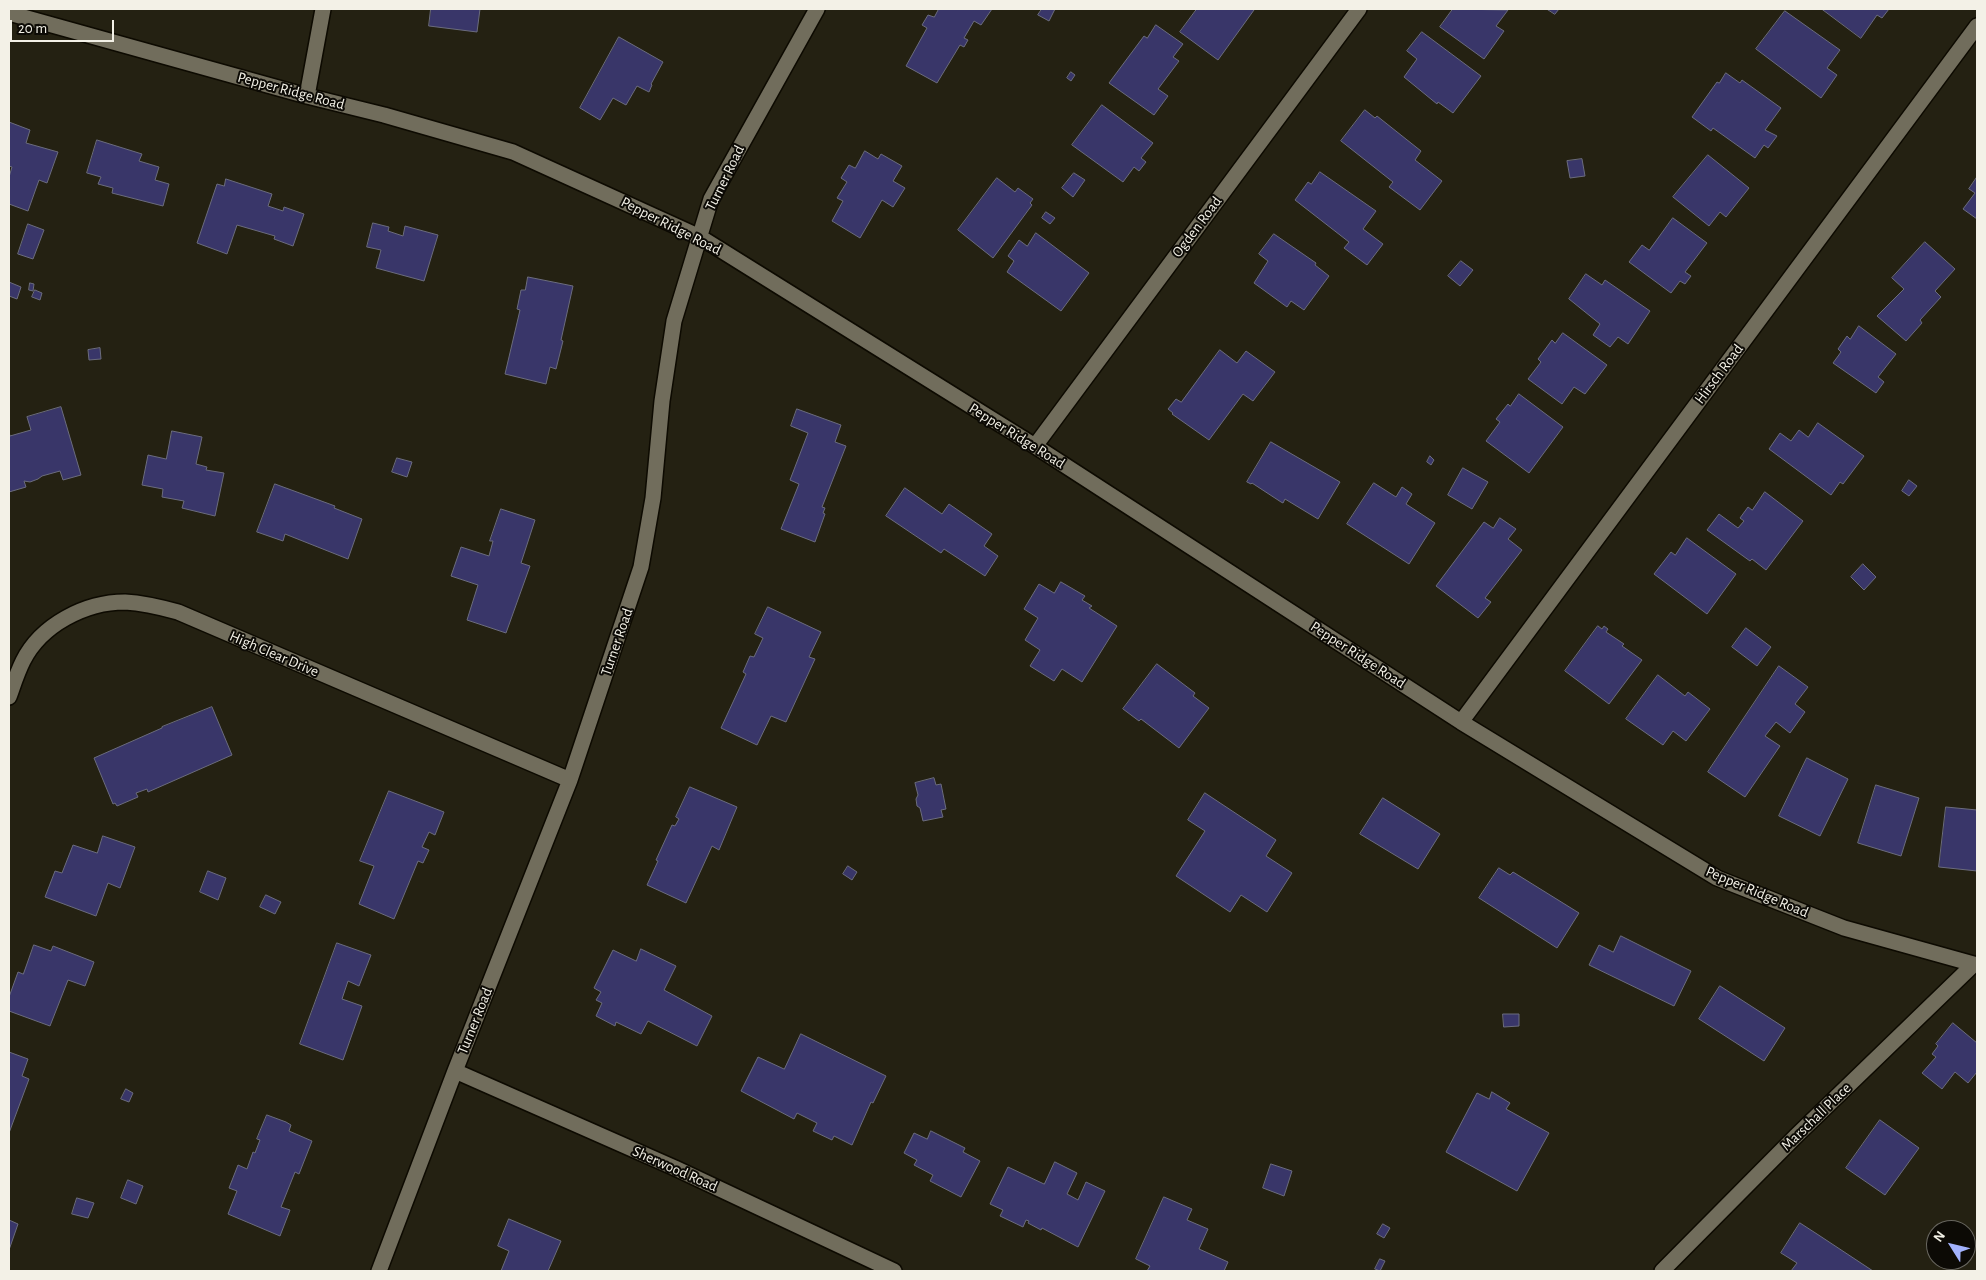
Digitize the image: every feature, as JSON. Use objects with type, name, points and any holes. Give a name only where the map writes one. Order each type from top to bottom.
[{"type":"street","points":[[307,96],[323,9]]},
{"type":"street","name":"Turner Road","points":[[379,1271],[570,780],[641,567],[653,498],[662,401],[674,321],[711,199],[817,9]]},
{"type":"street","name":"Ogden Road","points":[[1035,446],[1359,9]]},
{"type":"street","name":"Pepper Ridge Road","points":[[9,13],[513,152],[700,237],[1035,446],[1461,722],[1717,878],[1844,928],[1975,965]]},
{"type":"street","name":"Hirsch Road","points":[[1461,722],[1977,26]]},
{"type":"street","name":"High Clear Drive","points":[[9,698],[23,661],[37,641],[54,626],[75,613],[100,606],[124,602],[150,605],[178,612],[570,780]]},
{"type":"street","name":"Marschall Place","points":[[1662,1271],[1796,1136],[1975,965]]},
{"type":"street","name":"Sherwood Road","points":[[455,1072],[675,1168],[894,1271]]},
{"type":"building","points":[[431,9],[480,9],[477,32],[429,26]]},
{"type":"building","points":[[939,9],[992,9],[981,25],[974,21],[964,38],[968,40],[964,47],[960,45],[937,83],[906,66],[927,28],[922,25],[928,15],[934,17]]},
{"type":"building","points":[[1042,9],[1055,9],[1049,21],[1038,15]]},
{"type":"building","points":[[1197,9],[1254,10],[1218,60],[1180,32]]},
{"type":"building","points":[[1453,9],[1508,10],[1496,26],[1504,31],[1484,59],[1440,27]]},
{"type":"building","points":[[1547,9],[1559,9],[1555,14]]},
{"type":"building","points":[[1822,9],[1889,9],[1882,18],[1877,15],[1861,38]]},
{"type":"building","points":[[1785,11],[1840,50],[1827,68],[1837,75],[1821,98],[1756,49]]},
{"type":"building","points":[[1156,25],[1183,44],[1173,57],[1179,61],[1158,89],[1168,96],[1154,115],[1109,83],[1144,36],[1147,38]]},
{"type":"building","points":[[1422,32],[1481,76],[1453,113],[1438,102],[1437,104],[1404,77],[1417,59],[1407,51]]},
{"type":"building","points":[[619,37],[663,62],[651,84],[649,92],[637,86],[626,105],[613,98],[600,120],[580,108]]},
{"type":"building","points":[[1071,72],[1075,75],[1071,81],[1067,78]]},
{"type":"building","points":[[1726,73],[1740,83],[1742,80],[1781,108],[1765,130],[1777,136],[1768,148],[1764,145],[1755,158],[1713,128],[1711,131],[1692,117],[1717,82],[1719,83]]},
{"type":"building","points":[[1102,105],[1153,143],[1141,158],[1146,162],[1139,171],[1134,167],[1123,182],[1072,145]]},
{"type":"building","points":[[1365,110],[1375,118],[1377,116],[1421,151],[1415,160],[1442,181],[1420,210],[1389,187],[1393,182],[1341,141]]},
{"type":"building","points":[[9,122],[30,130],[26,143],[58,152],[47,183],[39,180],[28,211],[9,204],[9,177],[12,167],[9,166]]},
{"type":"building","points":[[97,140],[142,154],[139,161],[159,167],[155,180],[169,184],[163,206],[112,193],[113,188],[98,184],[101,177],[87,173]]},
{"type":"building","points":[[865,151],[878,159],[881,154],[902,166],[893,181],[905,188],[893,207],[882,200],[860,238],[832,221],[843,201],[837,198],[847,182],[841,178],[849,165],[855,168]]},
{"type":"building","points":[[1708,155],[1749,188],[1726,217],[1720,212],[1709,226],[1673,197]]},
{"type":"building","points":[[1582,159],[1585,176],[1570,178],[1567,161]]},
{"type":"building","points":[[1320,172],[1376,211],[1363,229],[1383,244],[1367,265],[1344,248],[1349,242],[1295,200],[1308,182],[1311,184]]},
{"type":"building","points":[[1074,173],[1085,180],[1073,197],[1062,188]]},
{"type":"building","points":[[1977,177],[1977,219],[1963,209],[1975,193],[1969,189]]},
{"type":"building","points":[[997,178],[1015,192],[1018,188],[1033,199],[1030,203],[1032,205],[993,258],[958,230]]},
{"type":"building","points":[[226,179],[272,194],[268,206],[283,211],[284,207],[304,214],[293,246],[274,239],[275,236],[237,225],[227,254],[197,243],[217,184],[224,186]]},
{"type":"building","points":[[1046,212],[1055,218],[1050,224],[1042,218]]},
{"type":"building","points":[[1673,218],[1707,243],[1685,272],[1691,276],[1685,284],[1680,281],[1671,293],[1629,262],[1642,245],[1649,250]]},
{"type":"building","points":[[373,223],[389,227],[388,231],[403,236],[405,226],[438,235],[424,281],[376,268],[381,250],[367,247]]},
{"type":"building","points":[[28,224],[44,230],[33,259],[18,254]]},
{"type":"building","points":[[1036,233],[1089,273],[1061,311],[1007,272],[1014,261],[1008,256],[1019,240],[1027,246]]},
{"type":"building","points":[[1274,234],[1316,263],[1315,265],[1329,276],[1304,310],[1291,301],[1287,307],[1254,283],[1268,261],[1259,254]]},
{"type":"building","points":[[1925,242],[1955,269],[1935,291],[1941,297],[1920,320],[1922,323],[1906,341],[1877,316],[1904,289],[1892,278]]},
{"type":"building","points":[[1461,261],[1473,270],[1460,286],[1448,276]]},
{"type":"building","points":[[1586,274],[1602,285],[1605,280],[1650,311],[1628,344],[1618,337],[1610,347],[1593,335],[1600,324],[1569,299]]},
{"type":"building","points":[[528,277],[573,286],[556,369],[550,367],[546,384],[505,374],[520,310],[517,309],[521,290],[525,290]]},
{"type":"building","points":[[9,282],[21,287],[17,299],[9,296]]},
{"type":"building","points":[[30,283],[34,284],[33,291],[29,290]]},
{"type":"building","points":[[35,290],[42,293],[40,300],[32,297]]},
{"type":"building","points":[[1859,326],[1896,354],[1878,377],[1884,382],[1876,393],[1833,363],[1841,352],[1838,349],[1847,336],[1850,339]]},
{"type":"building","points":[[1563,333],[1607,365],[1585,394],[1574,387],[1562,404],[1528,379],[1541,362],[1538,359],[1552,340],[1555,343]]},
{"type":"building","points":[[100,348],[101,359],[89,360],[88,350]]},
{"type":"building","points":[[1220,350],[1237,363],[1246,351],[1275,372],[1253,401],[1243,394],[1209,440],[1172,414],[1168,409],[1176,399],[1181,402]]},
{"type":"building","points":[[1519,394],[1563,427],[1529,473],[1486,441],[1500,422],[1496,419],[1508,404],[1510,406]]},
{"type":"building","points":[[61,407],[81,475],[63,480],[60,471],[42,476],[30,482],[24,481],[26,487],[9,492],[9,432],[10,436],[31,430],[27,417]]},
{"type":"building","points":[[797,409],[841,425],[835,442],[846,446],[822,507],[825,508],[823,513],[825,514],[815,542],[781,529],[799,484],[790,480],[808,433],[791,426]]},
{"type":"building","points":[[1818,423],[1864,456],[1843,484],[1840,482],[1831,495],[1769,449],[1780,433],[1791,441],[1799,430],[1808,437]]},
{"type":"building","points":[[172,431],[202,437],[196,464],[207,467],[206,470],[224,473],[215,516],[182,508],[184,501],[162,497],[163,489],[142,485],[148,455],[166,459]]},
{"type":"building","points":[[1271,442],[1340,482],[1318,519],[1285,499],[1283,503],[1252,483],[1247,482]]},
{"type":"building","points":[[1430,456],[1434,460],[1431,465],[1427,462]]},
{"type":"building","points":[[397,458],[412,462],[407,477],[392,472]]},
{"type":"building","points":[[1463,468],[1488,482],[1472,509],[1448,495]]},
{"type":"building","points":[[1909,480],[1917,486],[1909,496],[1902,491]]},
{"type":"building","points":[[1374,483],[1396,497],[1402,487],[1412,494],[1406,504],[1435,523],[1409,564],[1347,524]]},
{"type":"building","points":[[275,484],[335,506],[334,508],[362,519],[348,559],[285,534],[283,541],[257,532]]},
{"type":"building","points":[[905,488],[942,514],[949,504],[992,534],[984,546],[998,556],[985,576],[944,549],[941,553],[886,516]]},
{"type":"building","points":[[1765,492],[1803,521],[1766,570],[1752,559],[1750,561],[1707,530],[1719,514],[1738,528],[1744,521],[1740,518],[1748,507],[1752,510]]},
{"type":"building","points":[[501,509],[535,520],[521,563],[530,566],[506,633],[467,620],[478,585],[451,576],[461,547],[489,556],[493,541],[490,541]]},
{"type":"building","points":[[1500,518],[1516,529],[1508,539],[1522,550],[1485,598],[1491,602],[1478,618],[1436,586],[1484,522],[1493,528]]},
{"type":"building","points":[[1687,538],[1736,574],[1707,614],[1654,574],[1671,552],[1675,555]]},
{"type":"building","points":[[1863,564],[1876,577],[1864,590],[1851,577]]},
{"type":"building","points":[[1061,582],[1085,596],[1082,600],[1092,606],[1089,608],[1117,626],[1082,682],[1062,669],[1054,681],[1030,666],[1040,650],[1025,640],[1038,618],[1024,609],[1039,584],[1054,593]]},
{"type":"building","points":[[768,607],[821,632],[809,657],[815,659],[786,722],[771,716],[757,745],[721,728],[746,674],[743,672],[750,656],[754,657],[763,638],[755,634]]},
{"type":"building","points":[[1598,626],[1602,629],[1604,626],[1608,629],[1606,632],[1624,644],[1622,646],[1642,660],[1609,704],[1565,671]]},
{"type":"building","points":[[1746,628],[1771,647],[1757,666],[1732,647]]},
{"type":"building","points":[[1157,664],[1195,693],[1193,696],[1209,708],[1179,748],[1141,719],[1139,721],[1123,709]]},
{"type":"building","points":[[1779,666],[1808,687],[1795,704],[1805,712],[1790,733],[1776,722],[1765,736],[1780,746],[1745,797],[1708,772]]},
{"type":"building","points":[[1658,675],[1685,696],[1688,692],[1710,709],[1686,741],[1673,731],[1663,745],[1626,719]]},
{"type":"building","points":[[212,707],[232,755],[148,792],[147,789],[136,793],[138,797],[117,806],[115,803],[113,804],[94,758]]},
{"type":"building","points":[[1807,758],[1848,779],[1820,836],[1779,816]]},
{"type":"building","points":[[934,778],[936,785],[941,784],[946,809],[941,810],[943,817],[923,821],[920,808],[917,806],[916,799],[918,795],[915,783]]},
{"type":"building","points":[[1876,785],[1919,798],[1901,856],[1858,843]]},
{"type":"building","points":[[690,787],[737,807],[719,850],[712,846],[686,903],[647,885],[672,825],[675,826],[679,819],[676,817]]},
{"type":"building","points":[[389,791],[444,812],[435,835],[429,832],[422,847],[429,850],[423,863],[418,861],[394,919],[359,904],[374,866],[360,861]]},
{"type":"building","points":[[1205,793],[1276,840],[1266,856],[1292,873],[1267,912],[1241,895],[1230,912],[1176,876],[1205,831],[1188,820]]},
{"type":"building","points":[[1383,798],[1440,834],[1418,869],[1360,834]]},
{"type":"building","points":[[1946,807],[1977,810],[1977,871],[1939,867]]},
{"type":"building","points":[[103,836],[135,847],[120,888],[108,883],[96,916],[45,897],[55,871],[62,873],[73,845],[97,853]]},
{"type":"building","points":[[848,866],[857,872],[852,880],[843,874]]},
{"type":"building","points":[[1499,868],[1510,875],[1513,872],[1579,913],[1557,948],[1479,898]]},
{"type":"building","points":[[208,871],[226,878],[218,900],[200,892]]},
{"type":"building","points":[[266,895],[281,902],[275,914],[260,907]]},
{"type":"building","points":[[1621,936],[1691,971],[1674,1006],[1589,965],[1599,945],[1613,952]]},
{"type":"building","points":[[337,943],[371,955],[359,986],[348,981],[342,999],[362,1006],[343,1060],[300,1044]]},
{"type":"building","points":[[34,945],[51,951],[53,946],[94,962],[85,986],[68,980],[50,1026],[9,1011],[9,997],[18,972],[23,974]]},
{"type":"building","points":[[641,949],[676,966],[664,990],[712,1016],[697,1046],[648,1021],[641,1034],[616,1022],[615,1026],[596,1016],[602,1003],[596,1000],[601,992],[594,988],[613,950],[636,961]]},
{"type":"building","points":[[1720,986],[1785,1028],[1764,1061],[1699,1019]]},
{"type":"building","points":[[1503,1014],[1519,1014],[1519,1026],[1504,1027]]},
{"type":"building","points":[[1953,1023],[1977,1043],[1977,1072],[1968,1083],[1955,1072],[1942,1089],[1922,1073],[1936,1057],[1932,1054],[1938,1046],[1936,1044]]},
{"type":"building","points":[[801,1034],[886,1076],[873,1103],[871,1102],[852,1145],[834,1136],[832,1140],[813,1131],[817,1123],[797,1113],[794,1119],[741,1091],[758,1057],[784,1069]]},
{"type":"building","points":[[9,1052],[28,1059],[22,1076],[29,1079],[9,1133]]},
{"type":"building","points":[[126,1089],[133,1093],[129,1102],[121,1099]]},
{"type":"building","points":[[1492,1092],[1510,1103],[1506,1109],[1549,1133],[1517,1191],[1446,1152],[1477,1093],[1489,1099]]},
{"type":"building","points":[[267,1115],[286,1122],[291,1125],[289,1131],[312,1141],[299,1174],[295,1172],[281,1207],[290,1210],[280,1236],[228,1214],[237,1191],[229,1188],[238,1165],[247,1169],[260,1140],[257,1139]]},
{"type":"building","points":[[1880,1120],[1919,1148],[1885,1195],[1846,1168]]},
{"type":"building","points":[[931,1131],[965,1148],[963,1152],[980,1161],[961,1197],[930,1181],[933,1175],[914,1165],[917,1160],[904,1153],[914,1133],[927,1139]]},
{"type":"building","points":[[1055,1162],[1077,1173],[1067,1194],[1078,1200],[1086,1182],[1105,1191],[1078,1247],[1042,1228],[1041,1230],[1028,1223],[1029,1221],[1026,1220],[1023,1227],[1000,1216],[1003,1210],[990,1204],[1008,1167],[1044,1184]]},
{"type":"building","points":[[1271,1164],[1292,1171],[1284,1196],[1263,1188]]},
{"type":"building","points":[[128,1180],[143,1186],[136,1204],[121,1198]]},
{"type":"building","points":[[1164,1197],[1192,1209],[1187,1220],[1208,1229],[1199,1249],[1228,1262],[1224,1271],[1147,1271],[1150,1266],[1136,1259]]},
{"type":"building","points":[[77,1198],[94,1203],[88,1218],[72,1214]]},
{"type":"building","points":[[509,1219],[561,1241],[548,1271],[501,1271],[509,1251],[498,1246]]},
{"type":"building","points":[[9,1220],[18,1224],[9,1250]]},
{"type":"building","points":[[1800,1223],[1873,1271],[1791,1271],[1797,1263],[1781,1253]]},
{"type":"building","points":[[1383,1224],[1390,1228],[1384,1238],[1377,1234]]},
{"type":"building","points":[[1380,1259],[1385,1261],[1380,1271],[1375,1269]]}]
